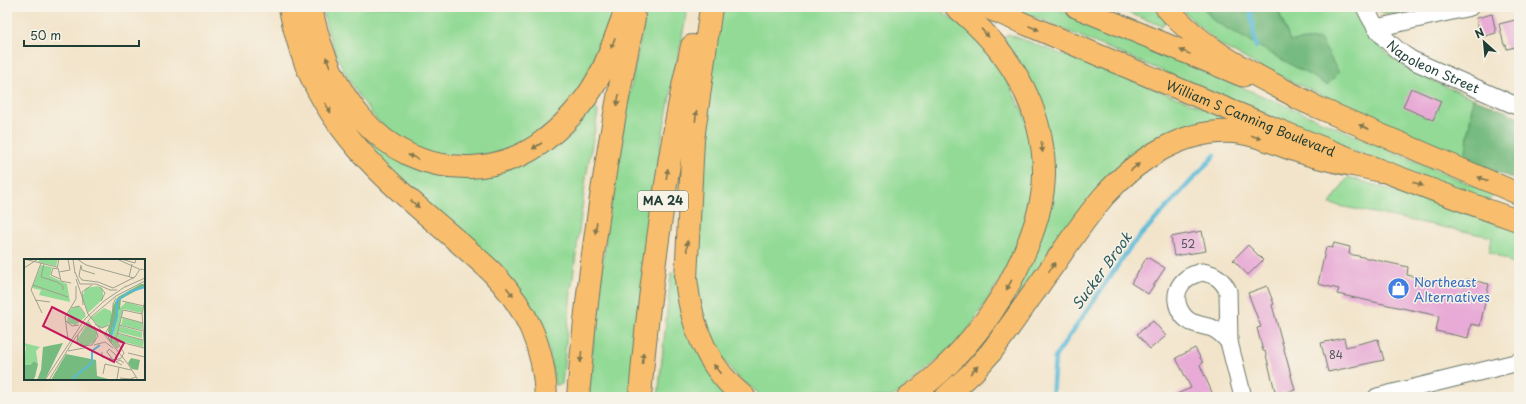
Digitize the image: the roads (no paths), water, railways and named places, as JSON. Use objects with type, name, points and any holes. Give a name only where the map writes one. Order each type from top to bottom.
[{"type":"highway","points":[[290,7],[297,38],[306,66],[342,131],[365,158],[391,184],[492,272],[519,304],[537,341],[542,363],[546,397]]},
{"type":"highway","points":[[311,7],[321,44],[334,75],[350,103],[364,122],[385,141],[412,157],[441,166],[479,167],[514,158],[530,150],[558,129],[580,105],[597,80],[628,7]]},
{"type":"highway","points":[[578,397],[586,310],[600,204],[621,84],[637,7]]},
{"type":"highway","name":"MA 24","points":[[640,397],[652,278],[669,161],[701,7]]},
{"type":"highway","points":[[711,7],[693,140],[686,279],[692,316],[701,341],[711,360],[724,378],[744,397]]},
{"type":"highway","points":[[908,397],[928,383],[958,354],[977,332],[1002,297],[1015,274],[1025,250],[1035,224],[1041,197],[1044,171],[1042,144],[1036,120],[1027,95],[1014,71],[1000,50],[984,31],[956,7]]},
{"type":"highway","points":[[1166,7],[1188,30],[1220,55],[1311,104]]},
{"type":"highway","points":[[946,397],[974,371],[991,352],[1085,220],[1104,196],[1134,168],[1160,150],[1178,141],[1197,135],[1214,132],[1237,132],[1316,156],[1381,171]]},
{"type":"main road","name":"William S Canning Boulevard","points":[[985,7],[1381,171],[1519,221]]},
{"type":"main road","points":[[1076,7],[1311,104],[1519,194]]},
{"type":"street","name":"Napoleon Street","points":[[1365,7],[1376,28],[1396,50],[1412,60],[1519,107]]},
{"type":"street","points":[[1376,28],[1470,7]]},
{"type":"street","points":[[1229,342],[1242,397]]},
{"type":"street","points":[[1377,397],[1519,362]]},
{"type":"waterway","name":"Sucker Brook","points":[[1250,7],[1256,47]]},
{"type":"waterway","name":"Sucker Brook","points":[[1052,397],[1055,357],[1131,246],[1215,155]]},
{"type":"place","name":"Northeast Alternatives","points":[[1398,289]]}]
